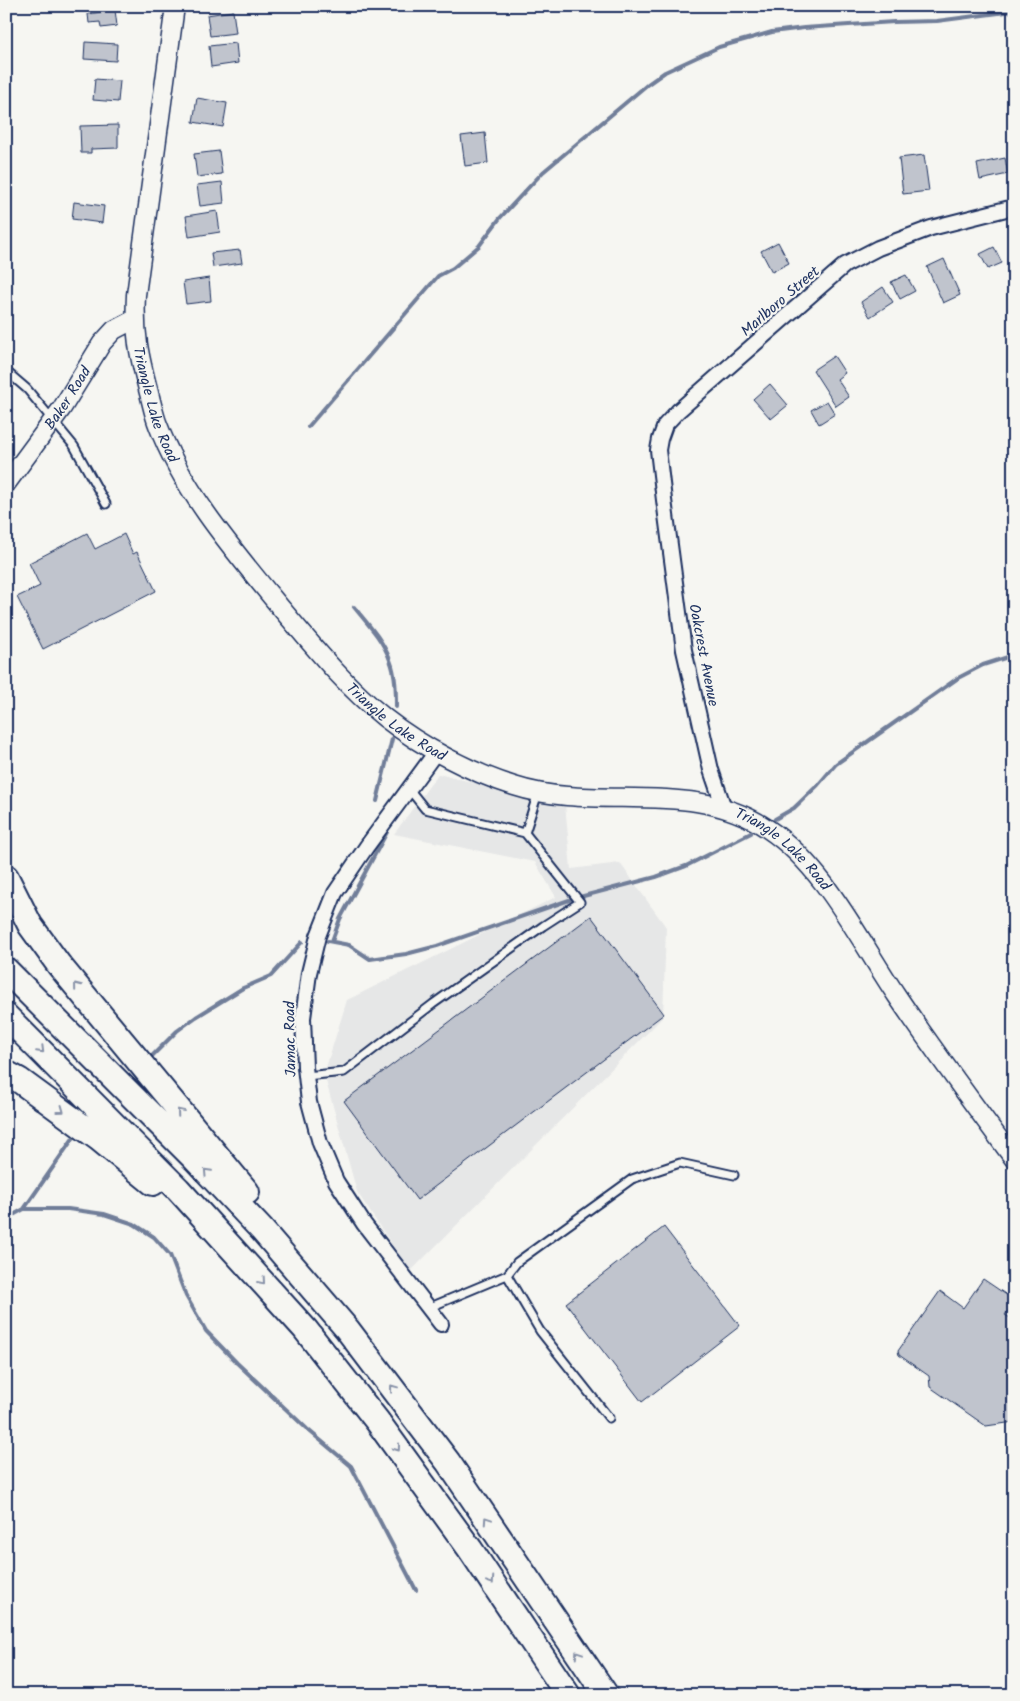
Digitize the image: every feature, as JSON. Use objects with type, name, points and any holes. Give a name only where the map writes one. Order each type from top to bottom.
[{"type":"highway","points":[[6,877],[30,925],[59,965],[275,1227],[303,1276]]},
{"type":"highway","points":[[6,970],[195,1159],[303,1276],[348,1329],[427,1433],[606,1695]]},
{"type":"highway","points":[[6,1016],[178,1189],[304,1329],[378,1422],[470,1550],[568,1695]]},
{"type":"highway","points":[[6,1073],[19,1080],[98,1138],[235,1251]]},
{"type":"street","name":"Triangle Lake Road","points":[[175,6],[136,295],[136,336],[140,362],[158,425],[176,464],[205,512],[260,582],[352,690],[387,720],[436,752],[466,767],[515,787],[555,795],[684,800],[724,808],[767,828],[796,852],[831,894],[898,998],[1014,1158]]},
{"type":"street","name":"Marlboro Street","points":[[664,506],[658,450],[665,425],[678,411],[845,265],[878,248],[931,228],[1014,207]]},
{"type":"street","name":"Baker Road","points":[[6,484],[52,421],[102,343],[114,330],[135,319]]},
{"type":"street","name":"Oakcrest Avenue","points":[[664,506],[684,650],[711,770],[724,808]]},
{"type":"street","name":"Jamac Road","points":[[436,752],[335,893],[318,936],[308,973],[303,1018],[309,1102],[320,1143],[336,1181],[364,1224],[441,1324]]},
{"type":"lane","points":[[6,371],[27,389],[74,446],[106,504]]},
{"type":"lane","points":[[306,1076],[344,1072],[433,1004],[580,902],[525,833],[426,808],[409,789]]},
{"type":"lane","points":[[525,833],[538,792]]},
{"type":"lane","points":[[428,1308],[507,1275],[517,1262],[632,1178],[680,1163],[734,1175]]},
{"type":"lane","points":[[507,1275],[540,1331],[609,1418]]},
{"type":"shaded area","points":[[438,774],[565,804],[571,869],[620,863],[666,927],[663,1017],[410,1272],[357,1192],[324,1074],[347,1000],[556,897],[535,862],[394,834]]},
{"type":"building","points":[[115,10],[117,26],[101,28],[100,22],[89,23],[88,14]]},
{"type":"building","points":[[233,11],[236,33],[210,36],[207,15]]},
{"type":"building","points":[[85,42],[117,44],[116,61],[84,59]]},
{"type":"building","points":[[236,43],[238,63],[211,67],[209,46]]},
{"type":"building","points":[[95,79],[120,81],[118,102],[93,100]]},
{"type":"building","points":[[197,98],[227,103],[223,127],[193,122]]},
{"type":"building","points":[[118,125],[118,148],[91,149],[91,153],[81,153],[80,126]]},
{"type":"building","points":[[485,133],[488,163],[465,166],[461,136]]},
{"type":"building","points":[[219,151],[222,174],[197,177],[194,154]]},
{"type":"building","points":[[924,155],[929,191],[903,194],[899,158]]},
{"type":"building","points":[[1005,158],[1008,174],[980,180],[977,164]]},
{"type":"building","points":[[222,182],[224,203],[200,206],[197,185]]},
{"type":"building","points":[[74,202],[104,206],[102,223],[72,219]]},
{"type":"building","points":[[217,211],[220,232],[189,237],[186,216]]},
{"type":"building","points":[[778,242],[789,263],[772,272],[761,251]]},
{"type":"building","points":[[994,247],[1002,263],[988,269],[980,254]]},
{"type":"building","points":[[240,250],[242,263],[213,267],[211,253]]},
{"type":"building","points":[[944,259],[960,295],[943,303],[927,267]]},
{"type":"building","points":[[906,275],[915,291],[900,299],[891,282]]},
{"type":"building","points":[[209,278],[211,301],[186,304],[183,282]]},
{"type":"building","points":[[883,287],[893,302],[870,317],[861,302]]},
{"type":"building","points":[[834,356],[845,373],[837,379],[849,397],[836,406],[813,370]]},
{"type":"building","points":[[770,384],[788,405],[771,419],[753,399]]},
{"type":"building","points":[[827,401],[835,414],[819,424],[811,410]]},
{"type":"building","points":[[87,533],[95,549],[124,534],[133,554],[137,552],[156,591],[43,649],[17,597],[40,586],[29,563]]},
{"type":"building","points":[[591,916],[664,1014],[417,1200],[344,1101]]},
{"type":"building","points":[[664,1227],[740,1326],[642,1402],[566,1303]]},
{"type":"building","points":[[983,1279],[1014,1300],[1014,1303],[1005,1315],[1014,1320],[1014,1333],[1010,1334],[1014,1337],[1014,1422],[986,1426],[930,1387],[929,1376],[899,1355],[898,1351],[940,1291],[963,1308]]},
{"type":"waterway","points":[[308,427],[438,276],[453,268],[479,246],[500,218],[543,172],[665,72],[719,47],[772,32],[804,28],[937,21],[1014,11]]},
{"type":"waterway","points":[[354,607],[374,632],[387,653],[395,678],[396,707]]},
{"type":"waterway","points":[[775,819],[794,808],[836,764],[958,678],[983,665],[1014,655]]},
{"type":"waterway","points":[[377,801],[392,739]]},
{"type":"waterway","points":[[332,941],[340,919],[387,832]]},
{"type":"waterway","points":[[328,941],[349,945],[370,959],[406,954],[437,946],[572,899],[656,877],[686,866],[751,833]]},
{"type":"waterway","points":[[153,1055],[177,1031],[196,1017],[243,988],[271,976],[302,942]]},
{"type":"waterway","points":[[6,1219],[24,1209],[76,1134]]},
{"type":"waterway","points":[[24,1209],[68,1209],[104,1214],[134,1224],[154,1237],[170,1255],[186,1296],[206,1331],[307,1429],[351,1466],[416,1590]]}]
